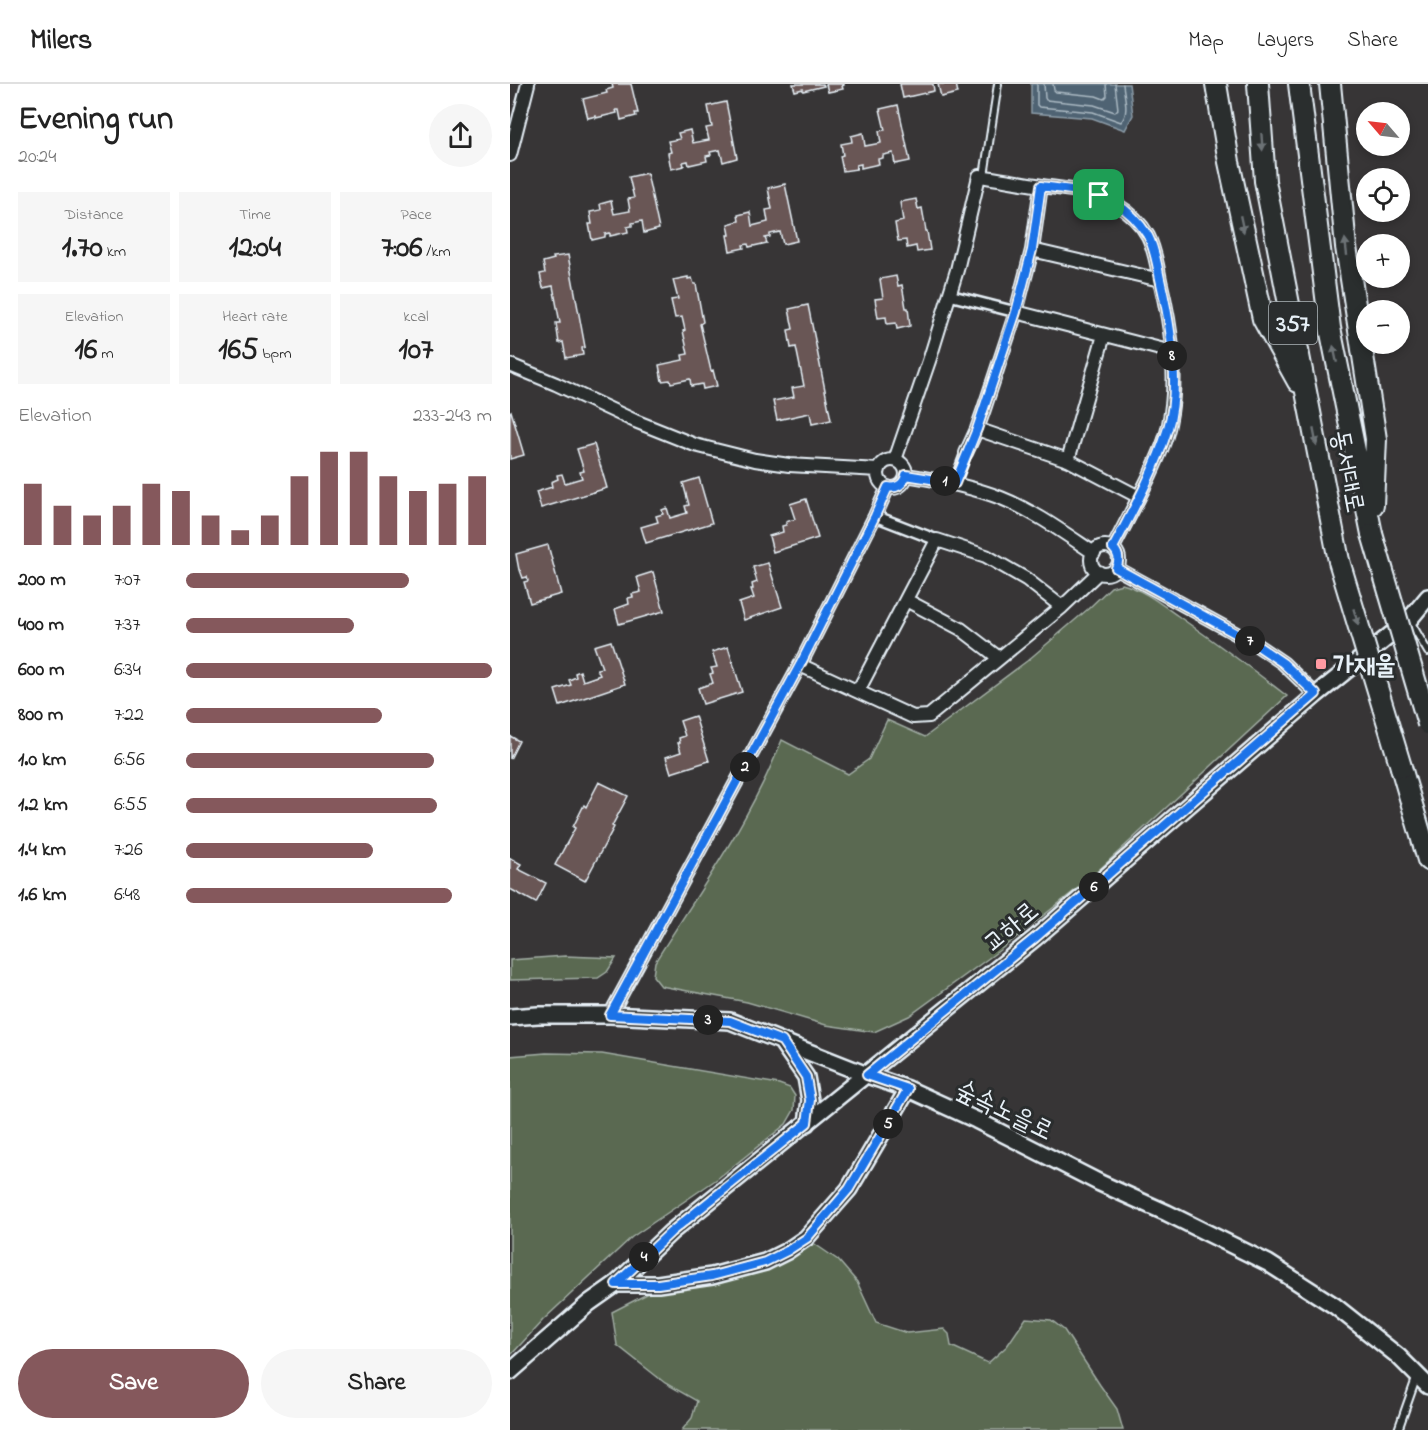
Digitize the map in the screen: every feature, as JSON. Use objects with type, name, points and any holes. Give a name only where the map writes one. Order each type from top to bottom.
[{"type":"highway","points":[[1216,84],[1229,162],[1263,319],[1307,399]]},
{"type":"highway","name":"동서대로","points":[[1258,84],[1265,181],[1339,561],[1428,860]]},
{"type":"highway","name":"동서대로","points":[[1299,84],[1330,328],[1372,534],[1428,724]]},
{"type":"highway","points":[[1329,84],[1346,247],[1376,439],[1372,534]]},
{"type":"highway","points":[[1336,84],[1336,149]]},
{"type":"street","points":[[510,155],[528,84]]},
{"type":"street","points":[[895,460],[957,270],[979,176],[1099,195],[1117,204],[1134,217],[1148,236],[1156,257],[1164,294],[1174,371],[1169,426],[1159,456],[1113,548]]},
{"type":"street","points":[[955,483],[977,429],[1016,312],[1032,250],[1041,186]]},
{"type":"street","points":[[1032,250],[1160,280]]},
{"type":"street","points":[[949,295],[1172,352]]},
{"type":"street","points":[[1068,460],[1104,335]]},
{"type":"street","points":[[510,365],[634,421],[695,445],[755,460],[789,465],[879,470]]},
{"type":"street","points":[[977,429],[1068,460],[1139,497]]},
{"type":"street","points":[[895,460],[903,465],[906,475],[900,485],[892,488],[881,481],[879,470],[886,461],[895,460]]},
{"type":"street","points":[[906,475],[955,483],[1003,499],[1038,516],[1094,553]]},
{"type":"street","points":[[610,1015],[800,665],[888,487]]},
{"type":"street","points":[[875,516],[986,556],[1026,579],[1062,608]]},
{"type":"street","points":[[858,691],[938,540]]},
{"type":"street","points":[[1104,546],[1113,548],[1119,560],[1116,568],[1105,574],[1099,572],[1092,564],[1094,553],[1104,546]]},
{"type":"street","points":[[1116,568],[1255,644],[1283,663],[1316,694]]},
{"type":"street","points":[[800,665],[913,717],[929,716],[1062,608],[1099,572]]},
{"type":"street","name":"교하로","points":[[510,1372],[589,1303],[616,1284],[671,1232],[1035,938],[1316,694],[1409,620],[1428,597]]},
{"type":"street","points":[[906,600],[961,629],[999,658]]},
{"type":"street","name":"숲속노을로","points":[[510,1017],[610,1015],[730,1021],[908,1089],[1268,1263],[1335,1306],[1398,1356],[1423,1381]]},
{"type":"street","points":[[782,1041],[806,1077],[810,1100],[807,1123]]},
{"type":"street","points":[[616,1284],[658,1284],[712,1276],[765,1262],[807,1238],[849,1189],[908,1089]]},
{"type":"lane","points":[[984,177],[998,84]]},
{"type":"lane","points":[[1409,620],[1428,652]]},
{"type":"lane","points":[[1398,1430],[1423,1381]]},
{"type":"green space","points":[[1122,584],[1137,589],[1158,602],[1287,696],[1088,880],[1004,947],[909,1016],[874,1032],[826,1025],[747,1002],[661,986],[653,976],[655,962],[740,826],[782,740],[848,774],[869,759],[887,720],[925,737],[1027,661],[1111,587]]},
{"type":"green space","points":[[565,956],[616,958],[607,972],[598,978],[510,980],[510,960]]},
{"type":"green space","points":[[546,1053],[602,1054],[779,1084],[790,1088],[795,1096],[794,1110],[786,1124],[717,1179],[632,1237],[543,1320],[510,1356],[510,1056]]},
{"type":"green space","points":[[806,1238],[838,1260],[857,1282],[876,1323],[907,1333],[944,1329],[949,1334],[951,1346],[988,1363],[1007,1346],[1026,1318],[1051,1320],[1064,1330],[1117,1409],[1123,1430],[682,1430],[692,1418],[697,1401],[665,1383],[617,1345],[612,1312],[651,1292],[718,1276]]},
{"type":"water","points":[[1031,84],[1129,84],[1133,115],[1125,130],[1092,118],[1031,113]]},
{"type":"building","points":[[612,84],[631,84],[638,113],[635,113],[636,116],[621,120],[619,110],[616,110],[617,113],[588,118],[583,99],[607,93],[606,90],[613,88]]},
{"type":"building","points":[[793,84],[823,84],[824,86],[795,91]]},
{"type":"building","points":[[826,84],[844,85],[843,89],[828,92]]},
{"type":"building","points":[[900,84],[933,84],[934,91],[903,98]]},
{"type":"building","points":[[938,84],[956,84],[958,93],[941,97]]},
{"type":"building","points":[[726,102],[737,158],[723,162],[720,150],[710,152],[711,155],[706,156],[707,161],[689,165],[688,161],[683,162],[684,166],[671,169],[668,153],[671,152],[668,141],[680,139],[678,133],[690,130],[693,143],[709,140],[706,128],[712,127],[708,106]]},
{"type":"building","points":[[898,105],[910,161],[895,164],[893,153],[883,155],[883,158],[878,159],[879,164],[861,168],[861,164],[856,165],[857,169],[843,171],[840,156],[843,155],[841,144],[852,142],[851,136],[863,133],[865,146],[881,143],[879,131],[885,130],[880,109]]},
{"type":"building","points":[[647,173],[659,229],[644,233],[642,221],[632,223],[632,226],[627,227],[628,232],[610,236],[610,233],[605,234],[605,237],[592,240],[589,224],[592,224],[590,212],[601,210],[600,204],[611,201],[614,214],[630,211],[628,199],[634,198],[629,177]]},
{"type":"building","points":[[785,184],[797,241],[783,244],[780,232],[770,234],[770,237],[765,238],[767,243],[749,247],[748,244],[743,245],[744,248],[730,251],[727,235],[730,235],[728,224],[739,221],[738,215],[750,212],[752,226],[768,222],[766,210],[772,209],[768,188]]},
{"type":"building","points":[[916,199],[918,209],[922,208],[930,250],[917,252],[916,246],[907,248],[906,240],[898,241],[895,223],[903,221],[900,202]]},
{"type":"building","points":[[568,255],[585,347],[582,348],[583,355],[566,358],[563,342],[559,343],[556,323],[560,323],[553,286],[543,288],[540,274],[545,273],[543,262],[554,259],[553,257]]},
{"type":"building","points":[[896,276],[898,286],[902,285],[910,326],[897,329],[896,323],[887,324],[886,317],[878,318],[875,299],[883,298],[880,279]]},
{"type":"building","points":[[688,277],[688,279],[692,278],[696,284],[703,322],[700,324],[711,371],[713,370],[717,386],[703,389],[702,384],[691,386],[690,379],[671,383],[670,380],[662,381],[659,365],[683,360],[682,355],[688,354],[682,317],[675,318],[671,300],[678,299],[673,280]]},
{"type":"building","points":[[808,305],[831,420],[812,424],[810,413],[777,420],[773,401],[794,397],[792,388],[804,386],[796,347],[791,348],[788,330],[793,329],[789,309]]},
{"type":"building","points":[[510,412],[524,455],[510,459]]},
{"type":"building","points":[[594,444],[607,488],[541,508],[536,492],[552,487],[551,482],[558,479],[557,475],[562,474],[565,483],[582,478],[580,472],[584,471],[577,449]]},
{"type":"building","points":[[699,478],[712,523],[646,543],[641,527],[658,522],[656,516],[663,514],[662,510],[667,508],[670,518],[687,513],[685,506],[689,505],[683,483]]},
{"type":"building","points":[[806,499],[818,538],[773,552],[769,536],[783,532],[782,526],[795,519],[790,504]]},
{"type":"building","points":[[548,545],[561,594],[530,603],[524,582],[528,581],[527,577],[523,578],[519,570],[516,554]]},
{"type":"building","points":[[768,563],[782,607],[744,620],[739,603],[754,598],[751,589],[753,589],[752,584],[757,582],[753,567]]},
{"type":"building","points":[[653,572],[664,611],[619,624],[615,609],[629,604],[628,598],[633,597],[632,594],[641,592],[637,577]]},
{"type":"building","points":[[611,641],[625,684],[560,706],[555,690],[571,685],[569,680],[576,677],[575,673],[580,671],[583,681],[600,675],[597,669],[602,668],[594,646]]},
{"type":"building","points":[[728,647],[742,692],[703,704],[698,688],[713,683],[711,668],[717,667],[712,652]]},
{"type":"building","points":[[695,716],[709,761],[671,773],[666,757],[681,752],[679,738],[685,736],[680,721]]},
{"type":"building","points":[[510,736],[519,741],[510,759]]},
{"type":"building","points":[[599,782],[628,796],[585,881],[555,865],[575,828],[573,827],[584,805],[586,807]]},
{"type":"building","points":[[510,858],[521,864],[518,869],[546,883],[536,903],[510,889]]},
{"type":"place","name":"가재울","points":[[1321,664]]},
{"type":"route","points":[[1041,186],[1099,195],[1117,204],[1134,217],[1148,236],[1156,257],[1164,294],[1174,371],[1169,426],[1159,456],[1113,548],[1119,560],[1116,568],[1255,644],[1283,663],[1316,694],[1035,938],[867,1075],[908,1089],[849,1189],[807,1238],[765,1262],[712,1276],[658,1284],[616,1284],[671,1232],[807,1123],[810,1100],[806,1077],[782,1041],[730,1021],[610,1015],[800,665],[888,487],[900,485],[906,475],[955,483],[977,429],[1016,312],[1032,250],[1041,186]]}]
